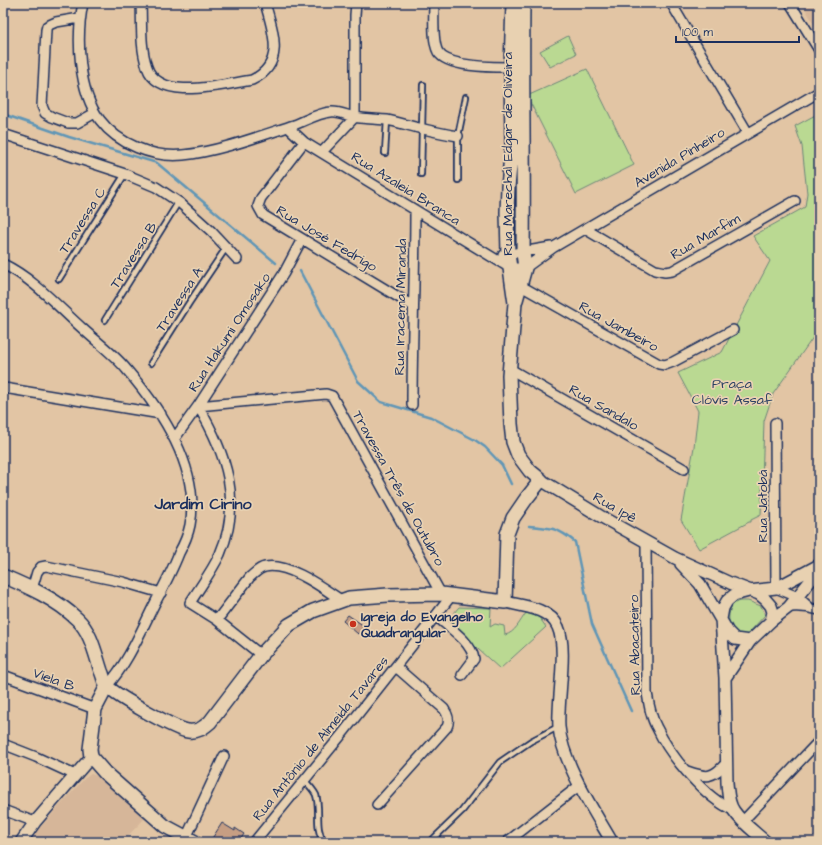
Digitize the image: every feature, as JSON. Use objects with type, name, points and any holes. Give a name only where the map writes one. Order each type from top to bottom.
[{"type":"main road","name":"Rua Marechal Edgar de Oliveira","points":[[513,3],[512,145],[508,187],[508,254],[510,268],[517,286]]},
{"type":"main road","name":"Rua Marechal Edgar de Oliveira","points":[[523,3],[523,253],[525,268],[517,286],[515,303],[510,369],[511,424],[513,442],[518,455],[522,462],[541,480]]},
{"type":"main road","points":[[3,576],[32,589],[76,618],[83,626],[92,642],[107,686],[117,694],[176,727],[188,731],[196,731],[203,728],[210,722],[261,655],[289,625],[313,611],[341,600],[388,595],[447,595],[505,602],[507,534],[513,518],[541,480]]},
{"type":"main road","points":[[107,686],[95,709],[90,749],[91,757],[102,770],[165,826],[191,840]]},
{"type":"street","points":[[83,3],[80,18],[82,69],[86,93],[95,113],[110,131],[122,140],[154,153],[182,155],[204,152],[288,127],[330,112],[355,117],[387,120],[421,129],[458,136]]},
{"type":"street","points":[[141,3],[144,54],[148,69],[155,79],[163,85],[175,88],[190,89],[252,80],[261,76],[269,68],[273,58],[274,47],[273,32],[265,3]]},
{"type":"street","points":[[322,152],[355,117],[356,3]]},
{"type":"street","points":[[434,3],[434,35],[438,52],[446,59],[456,63],[479,67],[512,67]]},
{"type":"street","points":[[671,3],[748,133]]},
{"type":"street","points":[[790,3],[819,50]]},
{"type":"street","points":[[80,18],[56,22],[47,26],[42,106],[45,113],[68,123],[77,123],[95,113]]},
{"type":"street","points":[[497,67],[502,64],[512,41]]},
{"type":"street","name":"Avenida Pinheiro","points":[[525,268],[554,247],[819,92]]},
{"type":"street","name":"Rua Azaleia Branca","points":[[288,127],[304,142],[510,268]]},
{"type":"street","points":[[3,134],[125,174],[156,187],[180,203],[211,231],[237,259]]},
{"type":"street","name":"Rua José Fedrigo","points":[[304,142],[261,198],[258,206],[263,215],[413,306]]},
{"type":"street","name":"Rua Marfim","points":[[585,229],[655,270],[665,272],[672,271],[795,201]]},
{"type":"street","name":"Rua Iracema Miranda","points":[[412,405],[415,210]]},
{"type":"street","name":"Rua Hakumi Omosako","points":[[175,438],[198,406],[284,273],[302,239]]},
{"type":"street","name":"Avenida Pinheiro","points":[[508,254],[523,253],[554,247]]},
{"type":"street","points":[[494,258],[508,254]]},
{"type":"street","points":[[3,264],[18,271],[37,287],[127,369],[161,414],[175,438],[187,472],[190,486],[192,514],[187,537],[125,662],[107,686]]},
{"type":"street","points":[[510,268],[525,268]]},
{"type":"street","name":"Rua Jambeiro","points":[[517,286],[659,364],[666,365],[673,362],[733,330]]},
{"type":"street","name":"Rua Sandalo","points":[[510,369],[684,469]]},
{"type":"street","points":[[4,388],[161,414]]},
{"type":"street","name":"Travessa Três de Outubro","points":[[198,406],[326,394],[332,396],[447,595]]},
{"type":"street","points":[[198,406],[226,464],[231,508],[229,526],[220,554],[190,604],[217,620],[261,655]]},
{"type":"street","name":"Rua Jatobá","points":[[775,423],[776,588]]},
{"type":"street","name":"Rua Ipê","points":[[541,480],[675,558],[749,591]]},
{"type":"street","name":"Rua Abacateiro","points":[[646,542],[647,693],[650,710],[657,728],[686,770],[710,796],[725,807],[733,810]]},
{"type":"street","name":"Rua Ipê","points":[[675,558],[700,584],[721,619]]},
{"type":"street","points":[[766,842],[733,810],[728,796],[725,678],[721,619],[723,608],[727,601],[734,595],[749,591],[776,588],[819,565]]},
{"type":"street","points":[[32,589],[39,569],[46,566],[123,582],[161,592]]},
{"type":"street","points":[[217,620],[250,577],[256,571],[265,567],[282,568],[296,573],[317,584],[341,600]]},
{"type":"street","points":[[725,678],[750,641],[771,621],[789,607],[819,570]]},
{"type":"street","points":[[776,588],[798,597],[809,607]]},
{"type":"street","points":[[749,591],[759,594],[771,606],[773,612],[771,621]]},
{"type":"street","name":"Rua Antônio de Almeida Tavares","points":[[254,842],[436,616],[447,595]]},
{"type":"street","points":[[505,602],[545,613],[558,626],[562,650],[559,727],[563,747],[580,785],[612,842]]},
{"type":"street","points":[[789,607],[809,607],[819,610]]},
{"type":"street","points":[[436,616],[461,638],[473,653],[474,659],[462,675]]},
{"type":"street","points":[[721,619],[728,632],[735,639],[750,641]]},
{"type":"street","points":[[376,805],[427,750],[447,727],[449,722],[448,714],[444,709],[396,667]]},
{"type":"street","name":"Viela B","points":[[3,675],[95,709]]},
{"type":"street","points":[[743,821],[819,740]]},
{"type":"street","points":[[3,744],[36,757],[74,775]]},
{"type":"street","points":[[191,840],[224,756]]},
{"type":"street","points":[[21,842],[35,822],[91,757]]},
{"type":"street","points":[[686,770],[703,776],[710,775],[718,771],[727,762]]},
{"type":"street","points":[[507,842],[580,785]]},
{"type":"street","points":[[3,810],[35,822]]},
{"type":"lane","points":[[421,174],[423,85]]},
{"type":"lane","points":[[458,180],[458,136],[466,97]]},
{"type":"lane","points":[[385,152],[387,120]]},
{"type":"lane","name":"Travessa C","points":[[59,279],[125,174]]},
{"type":"lane","name":"Travessa B","points":[[105,320],[176,206],[180,203]]},
{"type":"lane","name":"Travessa A","points":[[151,363],[226,248]]},
{"type":"lane","points":[[430,842],[462,811],[500,762],[530,741],[559,727]]},
{"type":"lane","points":[[304,780],[317,799],[318,828],[324,842]]},
{"type":"shaded area","points":[[802,3],[819,3],[819,33]]},
{"type":"shaded area","points":[[91,774],[100,777],[122,798],[146,817],[122,842],[27,842],[84,779]]},
{"type":"green space","points":[[568,36],[576,54],[550,67],[540,51]]},
{"type":"green space","points":[[587,69],[634,165],[576,194],[527,96]]},
{"type":"green space","name":"Praça Clóvis Assaf","points":[[819,113],[819,329],[773,394],[764,421],[761,515],[751,520],[751,522],[699,549],[681,520],[694,447],[698,411],[678,373],[722,352],[770,261],[753,236],[805,207],[807,193],[802,146],[795,126]]},
{"type":"green space","points":[[740,601],[748,601],[761,606],[765,615],[746,636],[741,636],[734,632],[731,628],[729,619],[732,606]]},
{"type":"green space","points":[[459,607],[491,608],[490,627],[495,624],[504,626],[505,635],[512,632],[526,613],[539,617],[546,627],[500,669],[447,621]]},
{"type":"building","name":"Igreja do Evangelho Quadrangular","points":[[348,615],[364,626],[358,634],[343,621]]},
{"type":"building","points":[[222,823],[235,831],[235,828],[244,834],[239,842],[214,842],[211,840]]},
{"type":"waterway","points":[[3,114],[69,137],[157,163],[276,263]]},
{"type":"waterway","points":[[300,271],[358,381],[381,402],[431,417],[475,440],[485,447],[502,465],[511,484]]},
{"type":"waterway","points":[[529,526],[554,529],[563,533],[575,542],[592,624],[631,711]]},
{"type":"place","name":"Igreja do Evangelho Quadrangular","points":[[353,624]]},
{"type":"district","name":"Jardim Cirino","points":[[203,503]]}]
